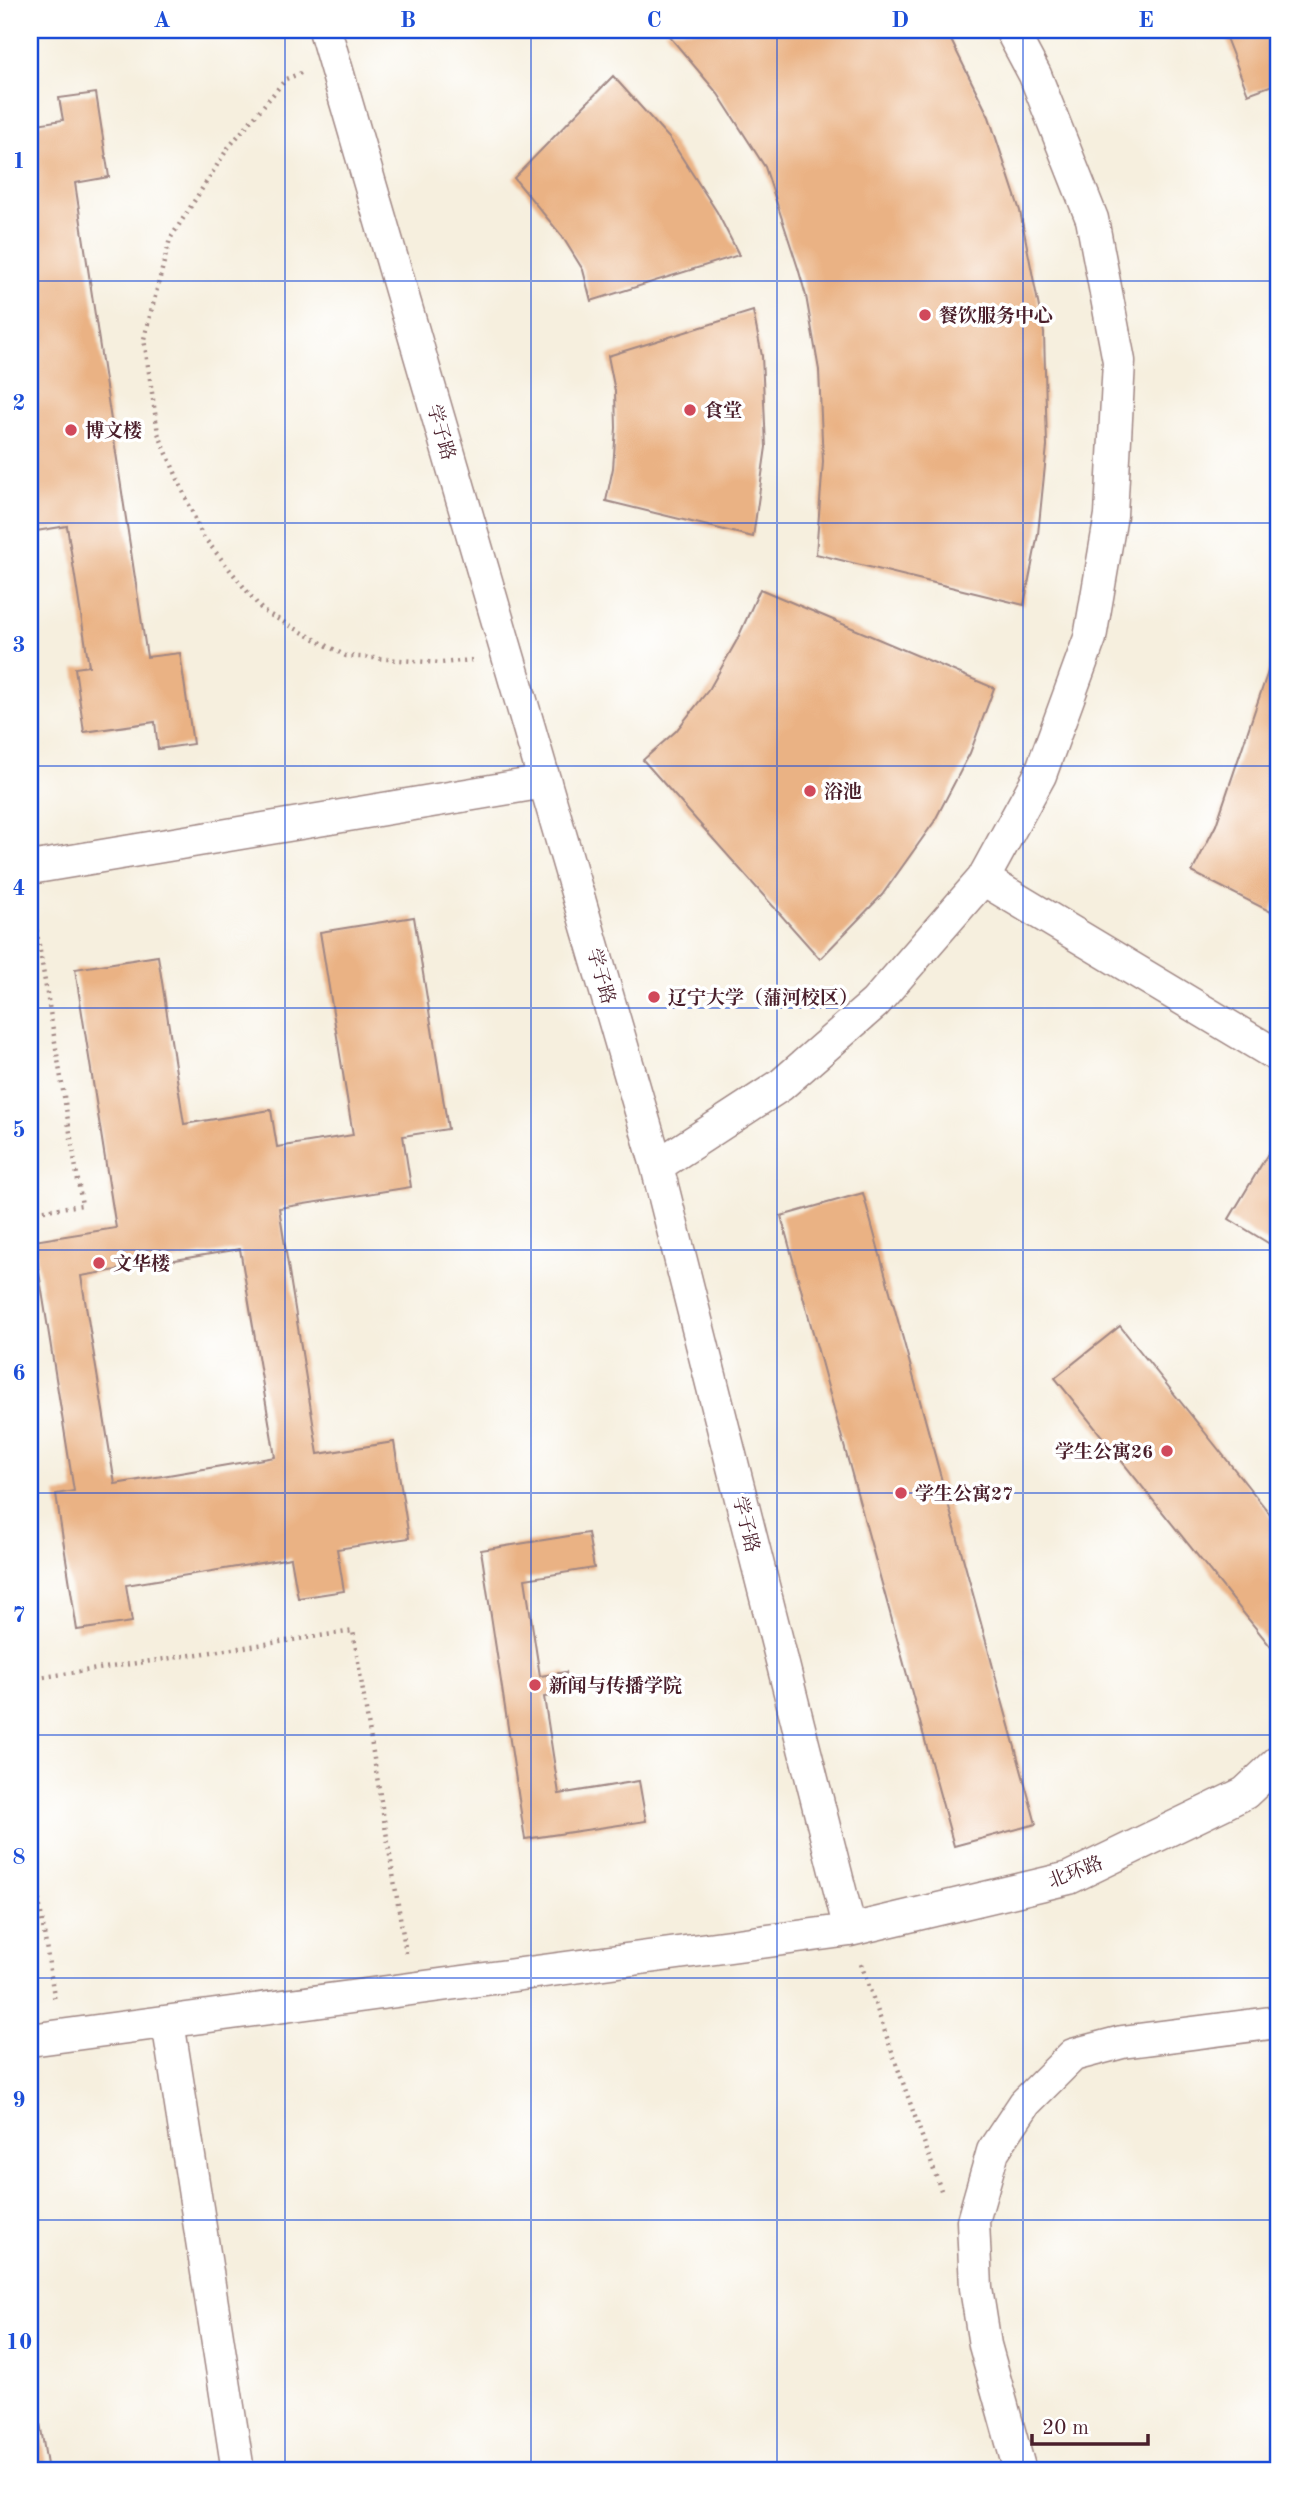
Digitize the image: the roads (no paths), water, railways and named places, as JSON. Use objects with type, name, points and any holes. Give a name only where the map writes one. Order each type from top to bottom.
[{"type":"street","points":[[657,1166],[781,1085],[875,1003],[983,878],[1040,775],[1090,638],[1111,515],[1119,361],[1092,219],[1035,75],[1011,30]]},
{"type":"street","name":"学子路","points":[[329,44],[657,1166],[849,1930]]},
{"type":"street","points":[[30,868],[545,782]]},
{"type":"street","points":[[983,878],[1278,1056]]},
{"type":"street","name":"北环路","points":[[45,2038],[849,1930],[1069,1878],[1245,1793],[1278,1762]]},
{"type":"street","points":[[168,2022],[238,2471]]},
{"type":"street","points":[[1020,2471],[985,2345],[976,2288],[973,2221],[993,2151],[1025,2103],[1073,2055],[1122,2042],[1278,2022]]},
{"type":"place","name":"餐饮服务中心","points":[[925,315]]},
{"type":"place","name":"食堂","points":[[690,410]]},
{"type":"place","name":"博文楼","points":[[71,430]]},
{"type":"place","name":"浴池","points":[[810,791]]},
{"type":"place","name":"辽宁大学（蒲河校区）","points":[[654,997]]},
{"type":"place","name":"文华楼","points":[[99,1263]]},
{"type":"place","name":"学生公寓26","points":[[1167,1451]]},
{"type":"place","name":"学生公寓27","points":[[901,1493]]},
{"type":"place","name":"新闻与传播学院","points":[[535,1685]]}]
